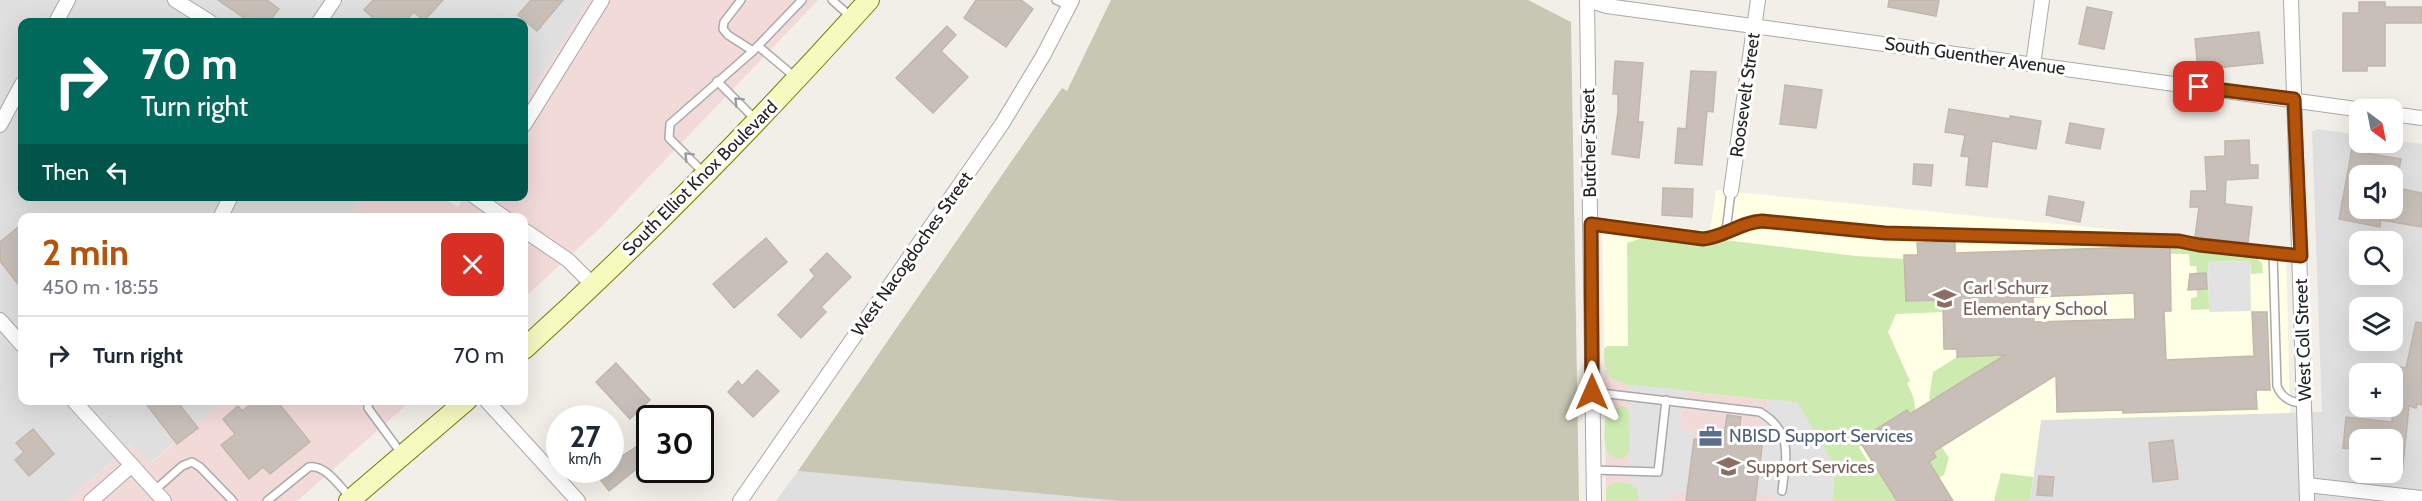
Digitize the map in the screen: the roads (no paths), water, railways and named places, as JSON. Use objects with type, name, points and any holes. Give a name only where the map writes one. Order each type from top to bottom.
[{"type":"main road","name":"South Elliot Knox Boulevard","points":[[528,345],[706,175],[758,122],[869,0]]},
{"type":"main road","points":[[350,500],[460,405]]},
{"type":"street","points":[[58,18],[68,0]]},
{"type":"street","points":[[175,0],[204,18]]},
{"type":"street","points":[[322,18],[334,0]]},
{"type":"street","points":[[528,119],[602,0]]},
{"type":"street","name":"South Guenther Avenue","points":[[1587,0],[1607,6],[2349,108]]},
{"type":"street","name":"Butcher Street","points":[[1587,0],[1594,501]]},
{"type":"street","name":"Roosevelt Street","points":[[1731,191],[1758,0]]},
{"type":"street","points":[[2033,65],[2042,0]]},
{"type":"street","name":"West Coll Street","points":[[2291,0],[2301,256],[2307,501]]},
{"type":"street","name":"West Nacogdoches Street","points":[[740,501],[1002,124],[1043,56],[1071,3]]},
{"type":"street","points":[[0,125],[18,91]]},
{"type":"street","points":[[2403,115],[2422,118]]},
{"type":"street","points":[[482,201],[498,213]]},
{"type":"street","points":[[528,233],[568,260],[593,285]]},
{"type":"street","points":[[0,320],[18,340]]},
{"type":"street","points":[[78,405],[159,496]]},
{"type":"street","points":[[491,405],[578,501]]},
{"type":"street","points":[[91,501],[132,465]]},
{"type":"street","points":[[2307,484],[2422,498]]},
{"type":"lane","points":[[741,0],[723,22],[723,29],[728,35],[756,48],[797,79]]},
{"type":"lane","points":[[706,175],[669,138],[670,124],[756,48],[802,0]]},
{"type":"lane","points":[[832,0],[852,19]]},
{"type":"lane","points":[[1056,0],[1071,3]]},
{"type":"lane","points":[[717,81],[758,122]]},
{"type":"lane","points":[[1726,232],[1731,191]]},
{"type":"lane","points":[[1591,224],[1703,239],[1713,238],[1748,223],[1762,221],[1885,233],[2179,241],[2301,256]]},
{"type":"lane","points":[[2273,253],[2277,386],[2291,402],[2305,403]]},
{"type":"lane","points":[[1592,392],[1754,410],[1766,416],[1787,444],[1782,491]]},
{"type":"lane","points":[[1593,470],[1658,472],[1666,400]]},
{"type":"lane","points":[[368,405],[403,455]]},
{"type":"lane","points":[[159,496],[182,466],[192,462],[200,466],[233,501]]},
{"type":"lane","points":[[273,499],[309,467],[316,466],[322,468],[350,500]]},
{"type":"place","name":"Carl Schurz Elementary School","points":[[1945,298]]},
{"type":"place","name":"NBISD Support Services","points":[[1711,436]]},
{"type":"place","name":"Support Services","points":[[1728,467]]}]
